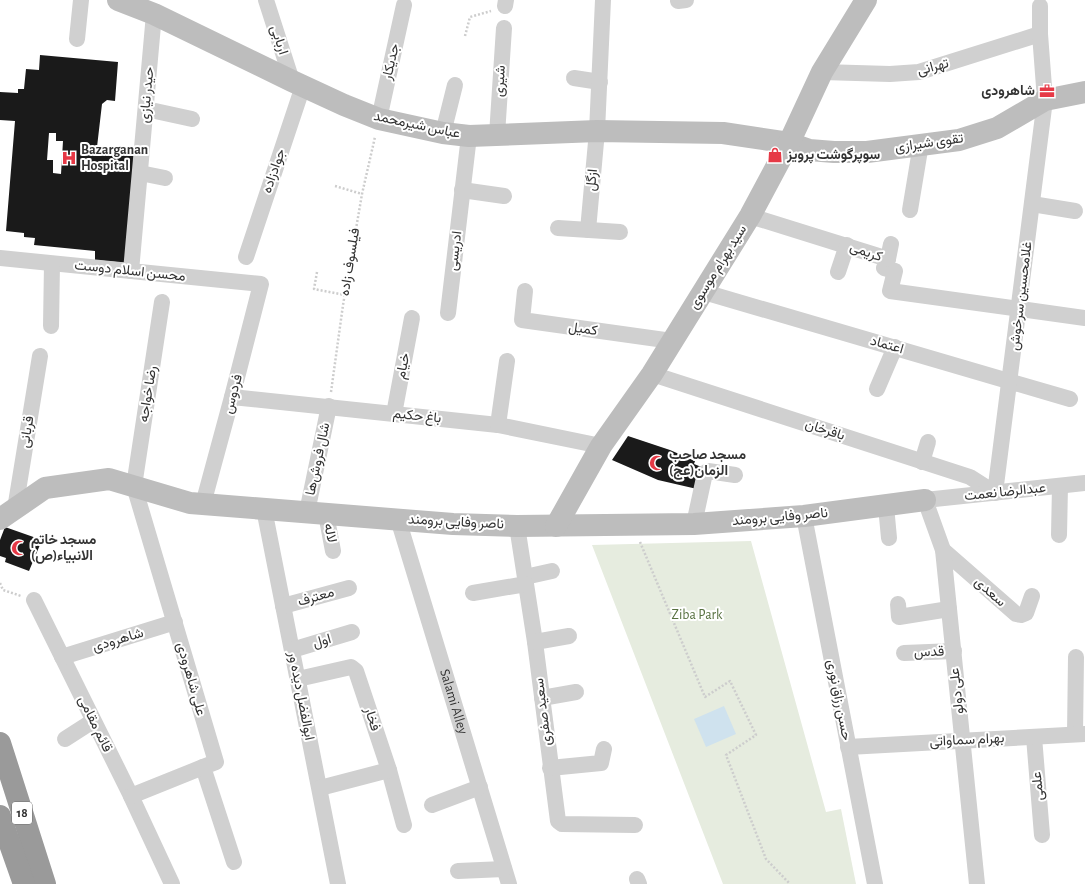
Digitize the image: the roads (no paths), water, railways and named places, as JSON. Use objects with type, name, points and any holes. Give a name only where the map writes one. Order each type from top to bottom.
[{"type":"highway","name":"18","points":[[0,743],[45,884]]},
{"type":"highway","name":"18","points":[[0,816],[5,839],[24,884]]},
{"type":"street","points":[[76,39],[81,0]]},
{"type":"street","name":"عباس شیرمحمد","points":[[118,0],[154,14],[344,105],[379,119],[443,133],[469,136],[597,131],[723,133],[789,143]]},
{"type":"street","name":"اربابی","points":[[266,0],[298,83]]},
{"type":"street","name":"ازگل","points":[[588,230],[597,131],[603,0]]},
{"type":"street","name":"سید بهرام موسوی","points":[[556,526],[601,446],[652,374],[750,216],[789,143],[822,72],[866,0]]},
{"type":"street","name":"جدیکار","points":[[379,119],[404,5]]},
{"type":"street","points":[[1040,6],[1040,34],[1045,100]]},
{"type":"street","name":"حیدر نیازی","points":[[131,271],[154,14]]},
{"type":"street","name":"شیری","points":[[497,135],[504,28]]},
{"type":"street","name":"تهرانی","points":[[822,72],[890,74],[919,72],[1040,34]]},
{"type":"street","points":[[574,78],[600,82]]},
{"type":"street","name":"جوادزاده","points":[[246,257],[298,83]]},
{"type":"street","points":[[443,133],[456,86]]},
{"type":"street","name":"تقوی شیرازی","points":[[789,143],[809,150],[867,152],[959,140],[998,128],[1045,100],[1085,92]]},
{"type":"street","name":"غلامحسین سرخوش","points":[[995,493],[1045,100]]},
{"type":"street","points":[[146,109],[192,119]]},
{"type":"street","name":"ادریسی","points":[[448,313],[469,136]]},
{"type":"street","points":[[910,210],[921,144]]},
{"type":"street","points":[[140,173],[165,178]]},
{"type":"street","points":[[462,190],[504,196]]},
{"type":"street","points":[[1032,204],[1075,211]]},
{"type":"street","name":"کریمی","points":[[750,216],[847,245],[889,251],[884,268],[895,272],[890,291],[1019,310]]},
{"type":"street","points":[[558,228],[620,232]]},
{"type":"street","points":[[838,272],[847,245]]},
{"type":"street","name":"محسن اسلام دوست","points":[[0,258],[261,284]]},
{"type":"street","points":[[51,326],[52,264]]},
{"type":"street","name":"فردوس","points":[[203,504],[261,284]]},
{"type":"street","name":"کمیل","points":[[525,292],[522,320],[672,341]]},
{"type":"street","name":"اعتماد","points":[[704,292],[1070,399]]},
{"type":"street","name":"رضا خواجه","points":[[134,486],[162,302]]},
{"type":"street","points":[[1019,310],[1085,318]]},
{"type":"street","name":"خیام","points":[[394,414],[412,318]]},
{"type":"street","points":[[877,389],[895,347]]},
{"type":"street","name":"قربانی","points":[[8,514],[40,356]]},
{"type":"street","points":[[498,425],[507,361]]},
{"type":"street","name":"باقرخان","points":[[652,374],[970,477],[995,493]]},
{"type":"street","name":"باغ حکیم","points":[[232,397],[329,406],[498,425],[601,446]]},
{"type":"street","name":"شال فروش‌ها","points":[[316,513],[329,406]]},
{"type":"street","points":[[922,462],[928,442]]},
{"type":"street","points":[[694,524],[706,473],[708,471],[735,475]]},
{"type":"street","name":"ناصر وفایی برومند","points":[[8,514],[45,488],[109,479],[190,503],[453,524],[517,526],[694,524],[804,516],[925,500]]},
{"type":"street","name":"عبدالرضا نعمت","points":[[925,500],[1085,483]]},
{"type":"street","name":"علی شاهرودی","points":[[134,486],[216,762],[203,767]]},
{"type":"street","points":[[1060,486],[1060,535]]},
{"type":"street","name":"علی دولو","points":[[925,500],[943,550],[977,884]]},
{"type":"street","points":[[886,506],[889,538]]},
{"type":"street","name":"ابوالفضل دیده ور","points":[[264,509],[338,884]]},
{"type":"street","name":"لاله","points":[[316,513],[334,551]]},
{"type":"street","name":"حسن رزاق نوری","points":[[804,516],[875,884]]},
{"type":"street","name":"Salami Alley","points":[[398,519],[509,884]]},
{"type":"street","name":"سعید صفری","points":[[517,526],[535,642],[550,768],[558,820],[562,824],[635,825]]},
{"type":"street","name":"سعدی","points":[[943,550],[1016,614],[1021,615],[1026,613],[1032,596]]},
{"type":"street","points":[[473,593],[526,581],[552,571]]},
{"type":"street","name":"معترف","points":[[284,606],[349,588]]},
{"type":"street","name":"قائم مقامی","points":[[34,600],[131,796],[172,884]]},
{"type":"street","points":[[898,604],[899,617],[949,609]]},
{"type":"street","name":"شاهرودی","points":[[62,657],[175,622]]},
{"type":"street","name":"اول","points":[[292,650],[352,632]]},
{"type":"street","points":[[535,642],[569,636]]},
{"type":"street","name":"قدس","points":[[904,653],[954,651]]},
{"type":"street","points":[[1076,658],[1080,734]]},
{"type":"street","name":"فخار","points":[[298,679],[351,667],[356,671],[404,825]]},
{"type":"street","points":[[542,698],[576,692]]},
{"type":"street","points":[[65,739],[93,721]]},
{"type":"street","name":"بهرام سماواتی","points":[[848,747],[1080,734]]},
{"type":"street","name":"علمی","points":[[1034,737],[1042,836]]},
{"type":"street","points":[[550,768],[601,763],[604,749]]},
{"type":"street","points":[[131,796],[203,767],[234,862]]},
{"type":"street","points":[[320,788],[388,770]]},
{"type":"street","points":[[432,805],[480,787]]},
{"type":"street","points":[[458,872],[504,868]]},
{"type":"water","points":[[724,706],[736,734],[706,747],[694,719]]},
{"type":"place","name":"شاهرودی","points":[[1047,91]]},
{"type":"place","name":"سوپرگوشت پرویز","points":[[775,155]]},
{"type":"place","name":"Bazarganan Hospital","points":[[69,158]]},
{"type":"place","name":"مسجد صاحب الزمان(عج)","points":[[657,463]]},
{"type":"place","name":"مسجد خاتم الانبیاء(ص)","points":[[19,548]]},
{"type":"park label","name":"Ziba Park","points":[[697,615]]}]
